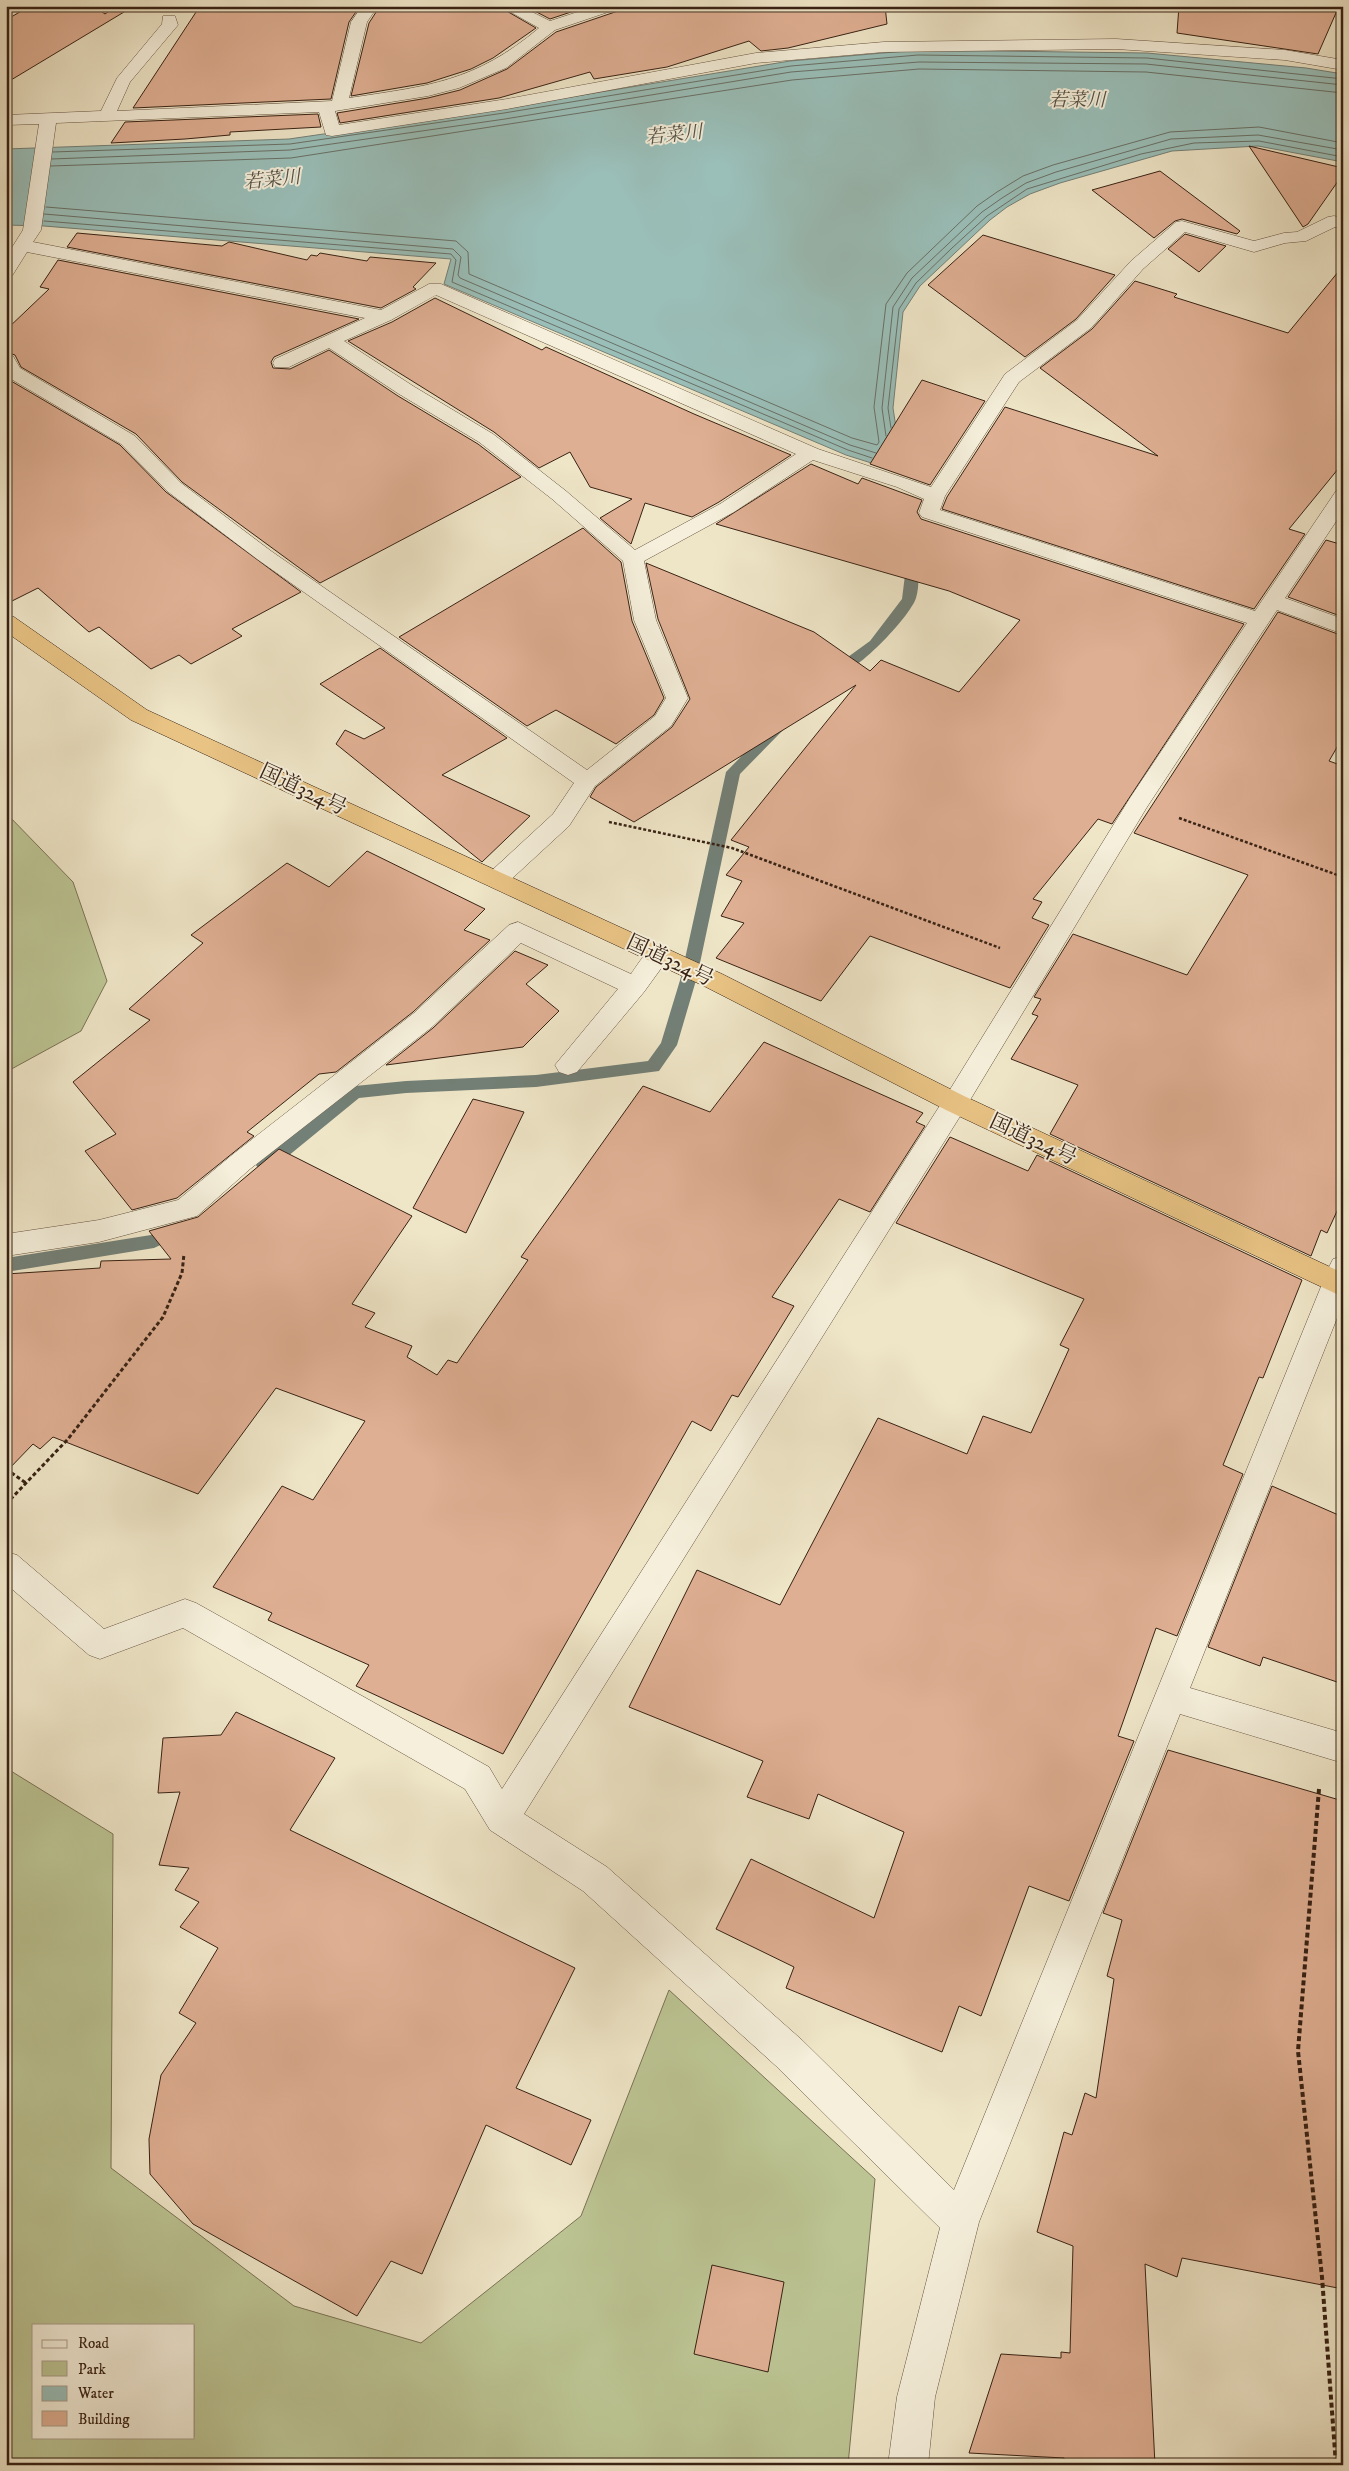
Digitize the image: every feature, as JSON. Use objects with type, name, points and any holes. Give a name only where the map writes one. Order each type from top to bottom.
[{"type":"highway","name":"国道324号","points":[[6,622],[138,715],[713,980],[955,1103],[1341,1279]]},
{"type":"street","points":[[370,6],[358,22],[332,106],[332,131],[507,104],[756,58],[884,47],[1116,44],[1285,55],[1343,65]]},
{"type":"street","points":[[508,6],[549,27]]},
{"type":"street","points":[[6,120],[332,106],[399,97],[453,85],[500,65],[528,46],[549,27],[612,6]]},
{"type":"street","points":[[107,115],[123,81],[170,25],[169,19]]},
{"type":"street","points":[[6,272],[22,237],[46,145],[48,118]]},
{"type":"street","points":[[1343,224],[1334,221],[1300,237],[1284,238],[1254,247],[1182,226],[1137,265],[1084,324],[1012,378],[935,496],[929,512],[1268,611],[1343,627]]},
{"type":"street","points":[[22,237],[48,249],[384,316]]},
{"type":"street","points":[[282,363],[384,316],[435,288],[811,453],[904,483],[935,496]]},
{"type":"street","points":[[330,340],[406,390],[486,438],[558,495],[633,559],[645,620],[677,698],[663,721],[581,789],[561,820],[497,879]]},
{"type":"street","points":[[6,360],[13,372],[128,440],[174,487],[581,789]]},
{"type":"street","points":[[633,559],[727,508],[811,453]]},
{"type":"street","points":[[502,1819],[955,1103],[1138,803],[1343,496]]},
{"type":"street","points":[[6,1245],[99,1231],[187,1208],[241,1162],[423,1020],[518,931],[635,986]]},
{"type":"street","points":[[568,1065],[635,986],[668,960]]},
{"type":"street","points":[[908,2465],[916,2397],[960,2222],[1341,1279]]},
{"type":"street","points":[[6,1566],[100,1645],[184,1613],[477,1778],[502,1819],[602,1885],[789,2052],[960,2222]]},
{"type":"street","points":[[1171,1697],[1333,1745]]},
{"type":"path","points":[[581,789],[608,822],[732,848],[1040,963]]},
{"type":"path","points":[[1138,803],[1343,877]]},
{"type":"path","points":[[6,1504],[68,1439],[163,1316],[182,1273],[187,1208]]},
{"type":"path","points":[[6,1469],[26,1483]]},
{"type":"path","points":[[1333,1745],[1298,2051],[1322,2277],[1336,2465]]},
{"type":"green space","points":[[6,813],[73,882],[107,981],[81,1031],[6,1072]]},
{"type":"green space","points":[[6,1768],[113,1834],[111,2168],[294,2306],[421,2343],[581,2216],[669,1990],[875,2179],[848,2465],[6,2465]]},
{"type":"water","name":"若菜川","points":[[918,50],[1147,53],[1306,68],[1343,74],[1343,162],[1258,146],[1172,151],[1060,183],[1030,194],[1007,207],[990,220],[920,286],[903,312],[893,408],[903,473],[846,455],[444,284],[451,259],[44,226],[6,225],[6,149],[289,139],[503,108],[790,61]]},
{"type":"building","points":[[30,6],[94,6],[105,14],[116,6],[134,6],[6,83],[6,20]]},
{"type":"building","points":[[200,6],[360,6],[349,22],[331,99],[133,108]]},
{"type":"building","points":[[380,6],[498,6],[536,28],[493,58],[471,69],[427,83],[351,96],[369,23]]},
{"type":"building","points":[[525,6],[589,6],[550,19]]},
{"type":"building","points":[[622,6],[885,6],[887,24],[788,48],[761,51],[749,41],[667,67],[594,79],[590,72],[499,98],[340,123],[337,113],[428,98],[460,90],[507,69],[556,32],[618,11]]},
{"type":"building","points":[[1179,6],[1339,6],[1318,54],[1177,33]]},
{"type":"building","points":[[318,114],[321,127],[230,132],[230,135],[111,143],[125,122]]},
{"type":"building","points":[[1249,146],[1343,168],[1343,174],[1308,224],[1303,227]]},
{"type":"building","points":[[1160,171],[1240,231],[1237,234],[1182,219],[1175,221],[1154,238],[1092,190]]},
{"type":"building","points":[[77,233],[222,246],[229,242],[307,260],[311,255],[317,256],[320,253],[367,261],[370,257],[436,263],[413,287],[416,289],[381,308],[67,247]]},
{"type":"building","points":[[1185,234],[1226,246],[1199,272],[1168,249]]},
{"type":"building","points":[[983,235],[1115,275],[1076,319],[1025,357],[928,285]]},
{"type":"building","points":[[58,260],[359,319],[274,357],[271,362],[273,368],[290,369],[329,350],[398,396],[478,444],[521,477],[320,583],[182,482],[136,434],[21,367],[15,355],[6,352],[6,330],[49,289],[40,287]]},
{"type":"building","points":[[1343,266],[1343,463],[1289,529],[1305,534],[1254,609],[942,509],[947,497],[1005,407],[1158,456],[1040,368],[1092,329],[1135,281],[1177,294],[1174,297],[1288,333]]},
{"type":"building","points":[[435,298],[542,350],[546,347],[694,414],[791,455],[719,502],[692,517],[645,503],[631,544],[600,518],[632,499],[590,487],[570,452],[539,468],[494,432],[348,341],[392,322]]},
{"type":"building","points":[[6,378],[120,445],[166,492],[301,592],[232,629],[242,636],[191,664],[179,655],[151,669],[99,627],[89,632],[38,588],[6,604]]},
{"type":"building","points":[[922,380],[985,401],[930,485],[870,464]]},
{"type":"building","points":[[811,464],[858,484],[862,478],[922,500],[917,512],[921,519],[1244,624],[1112,824],[1098,819],[1033,899],[1042,902],[1032,918],[1049,925],[1010,988],[870,936],[821,1001],[716,958],[744,923],[721,916],[742,881],[726,875],[749,847],[731,840],[856,685],[634,822],[590,797],[596,787],[672,727],[690,699],[658,619],[646,563],[814,632],[870,671],[881,660],[959,692],[1020,620],[949,591],[716,524]]},
{"type":"building","points":[[583,528],[621,562],[632,621],[664,698],[654,715],[616,744],[556,710],[527,726],[399,637]]},
{"type":"building","points":[[1326,540],[1343,545],[1343,617],[1288,597]]},
{"type":"building","points":[[1278,612],[1343,636],[1343,737],[1329,761],[1343,766],[1343,1198],[1327,1233],[1321,1230],[1311,1256],[1050,1134],[1078,1085],[1011,1059],[1038,1016],[1032,1014],[1041,999],[1034,997],[1073,934],[1187,975],[1248,875],[1134,833]]},
{"type":"building","points":[[380,648],[507,738],[442,775],[530,816],[482,862],[336,744],[345,730],[364,739],[385,728],[320,684]]},
{"type":"building","points":[[367,851],[485,909],[464,930],[490,940],[413,1012],[336,1072],[319,1074],[247,1132],[254,1136],[177,1198],[132,1210],[85,1151],[116,1134],[73,1082],[150,1020],[129,1009],[203,943],[191,935],[287,863],[329,887]]},
{"type":"building","points":[[515,951],[548,965],[526,984],[559,1011],[523,1047],[386,1065],[433,1028]]},
{"type":"building","points":[[764,1042],[923,1113],[916,1122],[925,1126],[870,1212],[839,1199],[772,1297],[794,1306],[738,1397],[732,1395],[711,1431],[692,1421],[503,1754],[356,1686],[369,1665],[268,1620],[272,1613],[213,1587],[282,1486],[313,1500],[365,1421],[276,1388],[198,1494],[53,1437],[40,1449],[33,1444],[6,1472],[6,1274],[100,1268],[101,1261],[171,1259],[149,1231],[198,1217],[279,1149],[412,1216],[352,1304],[375,1313],[365,1327],[412,1346],[407,1357],[437,1375],[448,1360],[457,1363],[528,1260],[521,1257],[643,1086],[710,1112]]},
{"type":"building","points":[[473,1099],[524,1112],[466,1233],[413,1208]]},
{"type":"building","points":[[950,1137],[1028,1171],[1037,1155],[1302,1280],[1263,1378],[1259,1377],[1223,1465],[1243,1474],[1177,1636],[1156,1628],[1118,1736],[1134,1741],[1069,1901],[1029,1886],[981,2016],[959,2006],[942,2052],[786,1988],[794,1967],[716,1929],[751,1859],[874,1918],[904,1832],[818,1794],[809,1819],[747,1797],[763,1761],[629,1707],[697,1570],[780,1605],[878,1418],[967,1454],[983,1416],[1031,1433],[1069,1349],[1060,1345],[1084,1299],[896,1223]]},
{"type":"building","points":[[1272,1486],[1343,1517],[1343,1684],[1263,1657],[1260,1666],[1208,1647]]},
{"type":"building","points":[[236,1712],[335,1758],[290,1830],[575,1968],[516,2088],[591,2120],[571,2165],[486,2125],[422,2274],[391,2261],[357,2316],[193,2224],[150,2174],[149,2139],[161,2075],[196,2023],[179,2013],[218,1948],[180,1927],[199,1902],[175,1890],[189,1868],[159,1865],[180,1792],[158,1793],[163,1738],[221,1735]]},
{"type":"building","points":[[1168,1750],[1343,1801],[1343,2289],[1182,2258],[1177,2277],[1145,2264],[1155,2465],[1096,2465],[1064,2462],[1064,2458],[969,2453],[1001,2354],[1061,2358],[1061,2352],[1070,2353],[1073,2246],[1037,2232],[1064,2132],[1072,2135],[1085,2093],[1096,2098],[1114,1979],[1107,1976],[1122,1920],[1103,1913]]},
{"type":"building","points":[[712,2265],[784,2282],[768,2372],[694,2354]]},
{"type":"waterway","points":[[835,673],[875,644],[909,599],[912,575],[910,556]]},
{"type":"waterway","points":[[265,1165],[355,1092],[406,1087],[536,1081],[653,1067],[669,1045],[689,977],[733,772],[778,727]]},
{"type":"waterway","points":[[6,1265],[154,1241],[176,1230]]}]
